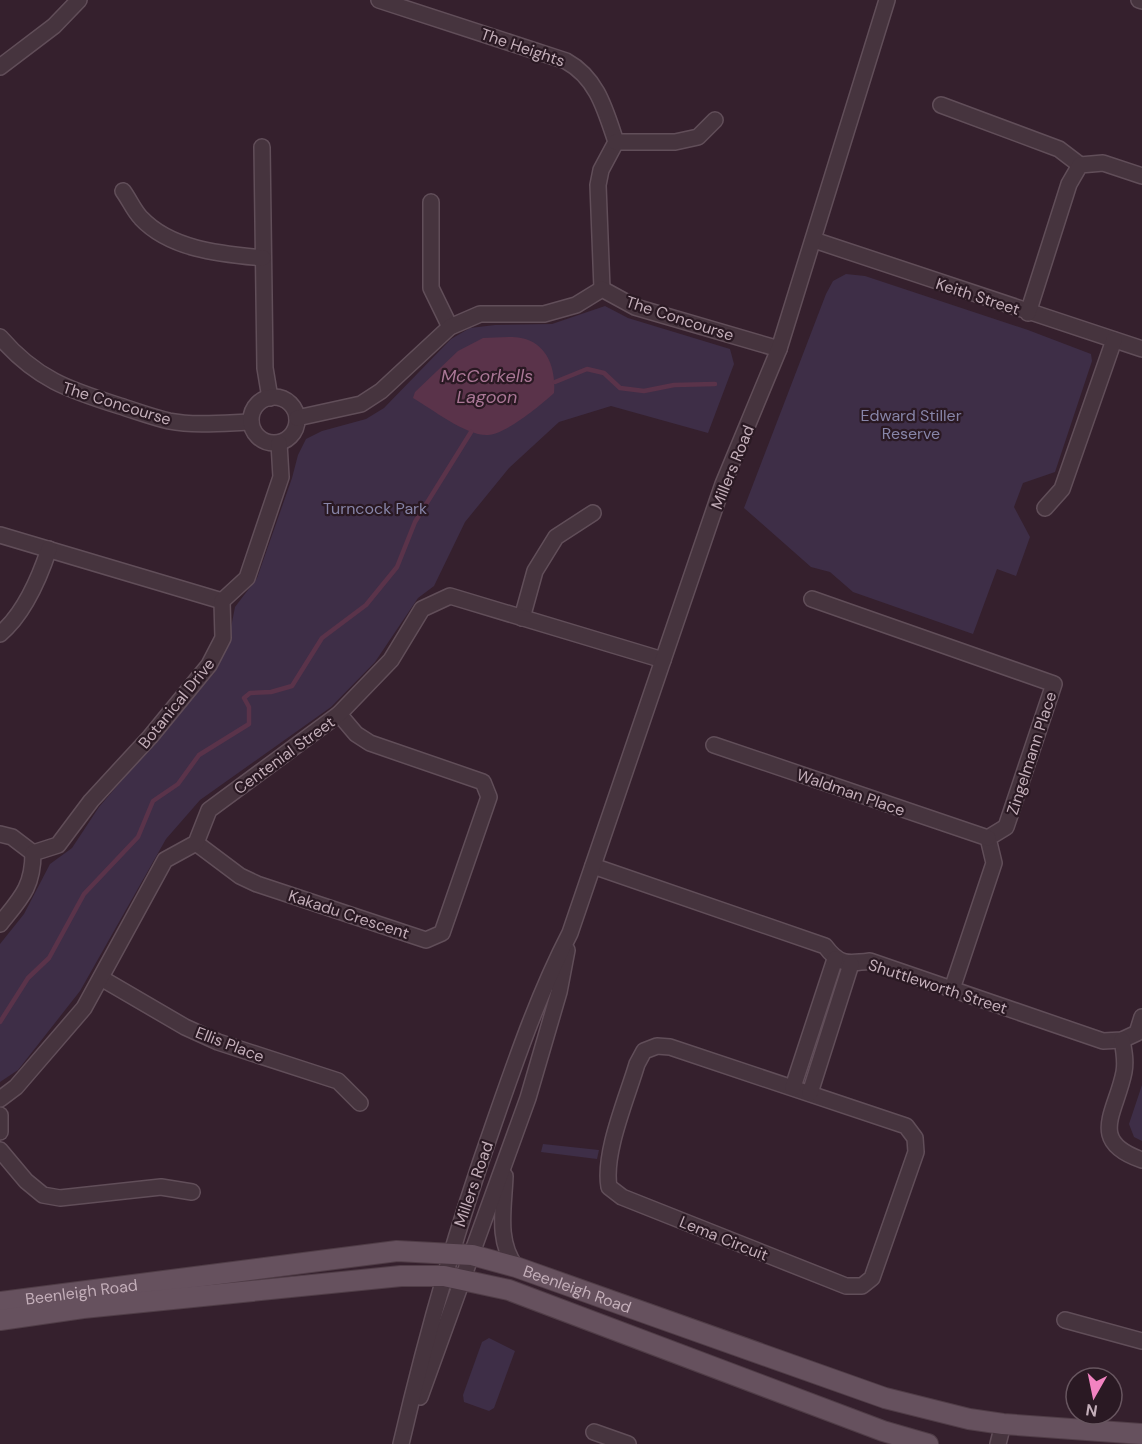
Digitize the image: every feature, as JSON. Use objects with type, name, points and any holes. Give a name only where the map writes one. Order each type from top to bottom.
[{"type":"main road","name":"Beenleigh Road","points":[[0,1302],[367,1255],[415,1251],[472,1255],[516,1267],[885,1398],[969,1419],[1003,1424],[1142,1434]]},
{"type":"main road","name":"Beenleigh Road","points":[[0,1320],[83,1308],[402,1276],[444,1276],[509,1290],[883,1431],[928,1444]]},
{"type":"street","points":[[0,67],[54,26],[79,0]]},
{"type":"street","name":"The Heights","points":[[379,0],[566,61],[581,69],[595,87],[616,142]]},
{"type":"street","name":"Millers Road","points":[[401,1444],[423,1346],[450,1253],[525,1033],[545,983],[570,933],[723,484],[779,349],[887,0]]},
{"type":"street","points":[[941,105],[1059,149],[1080,165],[1103,163],[1142,176]]},
{"type":"street","points":[[297,418],[361,404],[381,391],[450,327],[480,314],[544,314],[576,305],[602,289],[598,184],[601,170],[616,142],[675,142],[698,137],[715,120]]},
{"type":"street","points":[[262,147],[265,368],[270,398]]},
{"type":"street","points":[[1028,313],[1069,184],[1080,165]]},
{"type":"street","points":[[123,191],[141,218],[163,236],[206,250],[263,258]]},
{"type":"street","points":[[431,202],[431,288],[450,327]]},
{"type":"street","name":"Keith Street","points":[[814,240],[1142,350]]},
{"type":"street","name":"The Concourse","points":[[602,289],[635,307],[779,349]]},
{"type":"street","name":"The Concourse","points":[[0,337],[16,356],[38,374],[66,389],[169,421],[199,424],[251,422]]},
{"type":"street","points":[[1045,508],[1062,489],[1114,340]]},
{"type":"street","points":[[270,398],[288,402],[297,418],[293,434],[279,443],[262,441],[254,433],[251,422],[256,406],[270,398]]},
{"type":"street","points":[[0,535],[222,601],[247,578],[281,477],[279,443]]},
{"type":"street","points":[[522,618],[536,571],[556,537],[593,513]]},
{"type":"street","points":[[0,634],[11,625],[41,573],[49,549]]},
{"type":"street","name":"Centenial Street","points":[[196,843],[209,810],[339,714],[391,660],[422,609],[450,596],[663,660]]},
{"type":"street","name":"Zingelmann Place","points":[[812,599],[1054,684],[1006,827],[988,838]]},
{"type":"street","name":"Botanical Drive","points":[[33,853],[58,845],[91,801],[150,737],[209,665],[223,638],[222,601]]},
{"type":"street","name":"Kakadu Crescent","points":[[196,843],[240,876],[257,884],[426,940],[442,933],[489,797],[483,782],[370,743],[356,734],[339,714]]},
{"type":"street","name":"Waldman Place","points":[[714,746],[988,838]]},
{"type":"street","points":[[0,834],[12,837],[33,853],[33,874],[26,892],[0,924]]},
{"type":"street","points":[[952,989],[994,863],[988,838]]},
{"type":"street","points":[[0,1099],[16,1087],[84,1008],[165,860],[196,843]]},
{"type":"street","name":"Shuttleworth Street","points":[[593,866],[825,946],[835,959],[851,964],[870,961],[1103,1041],[1122,1040]]},
{"type":"street","name":"Millers Road","points":[[401,1444],[464,1280],[528,1098],[559,992],[570,933]]},
{"type":"street","points":[[793,1087],[835,959]]},
{"type":"street","points":[[810,1093],[851,964]]},
{"type":"street","name":"Ellis Place","points":[[101,978],[218,1042],[338,1081],[360,1103]]},
{"type":"street","points":[[1142,1017],[1137,1033],[1122,1040],[1126,1063],[1108,1123],[1110,1137],[1121,1151],[1142,1160]]},
{"type":"street","name":"Lema Circuit","points":[[657,1046],[670,1047],[810,1093],[906,1126],[915,1138],[916,1152],[872,1278],[862,1286],[846,1286],[622,1197],[609,1187],[607,1176],[610,1156],[637,1064],[644,1051],[657,1046]]},
{"type":"street","points":[[0,1115],[0,1132]]},
{"type":"street","points":[[0,1150],[26,1181],[43,1195],[60,1198],[161,1187],[192,1192]]},
{"type":"street","points":[[506,1161],[502,1238],[507,1254],[516,1267]]},
{"type":"street","points":[[1065,1320],[1142,1341]]},
{"type":"street","points":[[998,1444],[1003,1424]]},
{"type":"street","points":[[594,1432],[628,1444]]},
{"type":"green space","name":"Edward Stiller Reserve","points":[[846,274],[865,276],[1028,330],[1091,354],[1092,361],[1055,472],[1023,483],[1014,507],[1030,537],[1016,576],[997,569],[973,634],[853,592],[830,572],[811,567],[744,508],[826,294],[833,281]]},
{"type":"green space","name":"Turncock Park","points":[[605,306],[628,318],[730,349],[734,364],[708,433],[611,406],[559,422],[509,468],[465,522],[434,586],[418,598],[375,662],[331,707],[200,800],[166,839],[80,991],[18,1070],[0,1082],[0,944],[24,914],[50,864],[72,848],[99,807],[214,673],[227,648],[235,607],[257,578],[298,455],[306,439],[322,431],[366,419],[384,408],[451,339],[470,328],[552,324]]},
{"type":"green space","points":[[1142,1085],[1142,1141],[1134,1137],[1129,1124]]},
{"type":"green space","points":[[543,1144],[599,1150],[597,1159],[541,1152]]},
{"type":"green space","points":[[489,1338],[515,1351],[494,1408],[489,1411],[464,1402],[463,1395],[482,1342]]},
{"type":"water","name":"McCorkells Lagoon","points":[[483,338],[521,338],[538,345],[552,367],[554,384],[554,393],[532,411],[504,430],[488,435],[460,427],[413,398],[415,392],[458,351]]},
{"type":"waterway","points":[[555,382],[587,369],[604,373],[620,388],[644,391],[674,385],[715,384]]},
{"type":"waterway","points":[[0,1022],[28,978],[49,958],[84,894],[138,837],[153,801],[178,784],[199,755],[249,724],[249,707],[244,698],[250,693],[271,692],[292,686],[322,638],[366,605],[397,567],[415,522],[471,432]]}]
